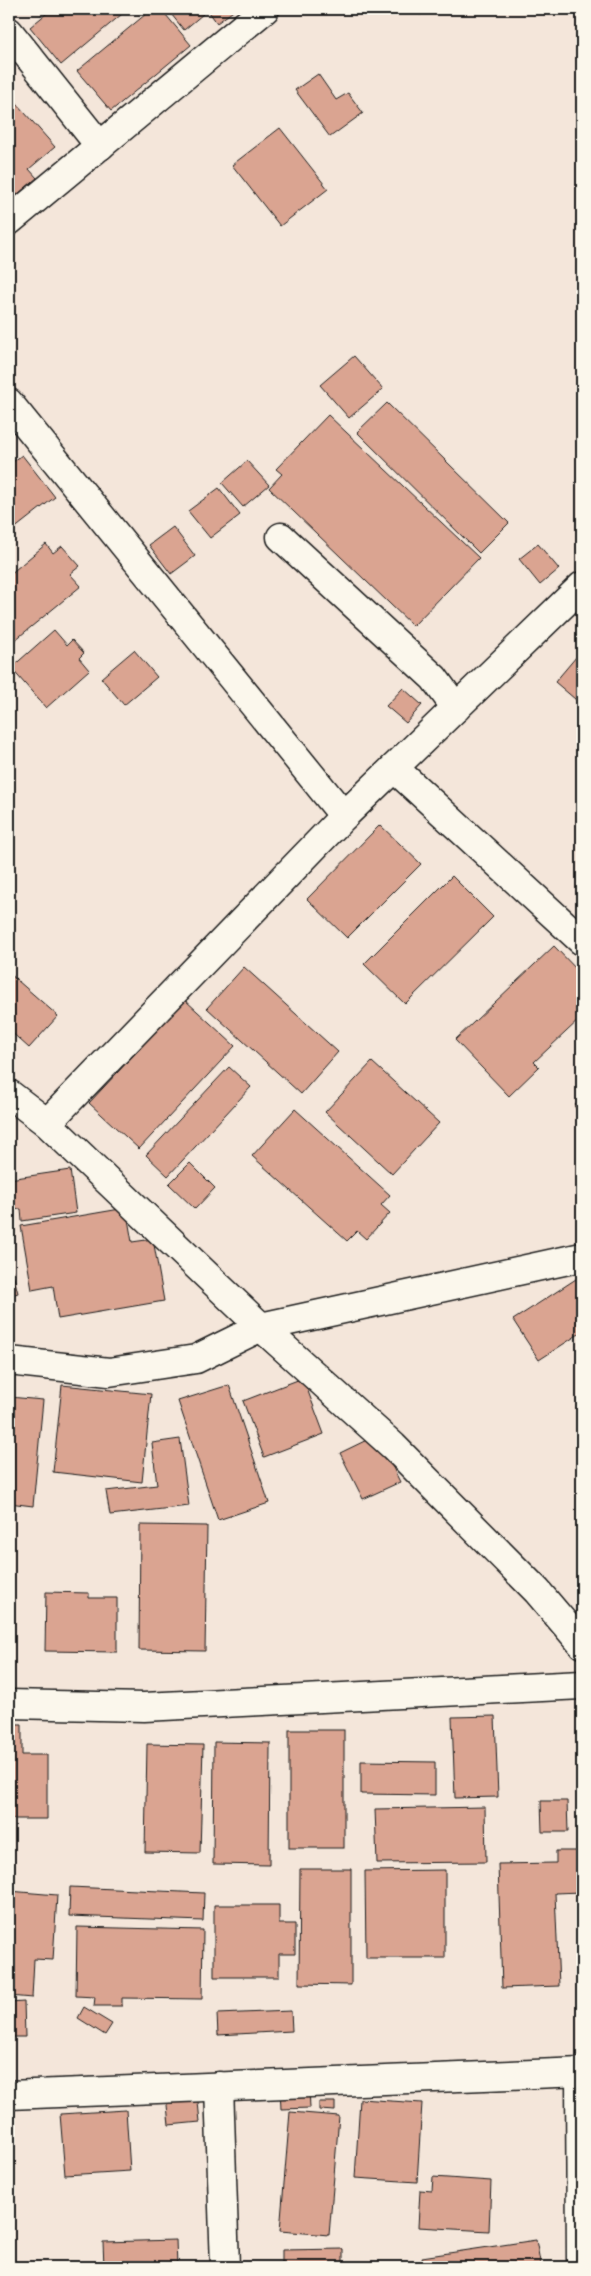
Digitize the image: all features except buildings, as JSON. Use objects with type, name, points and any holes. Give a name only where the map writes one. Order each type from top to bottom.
[{"type":"street","points":[[9,221],[266,9]]},
{"type":"street","points":[[9,32],[100,146]]},
{"type":"street","points":[[9,403],[344,816]]},
{"type":"street","points":[[281,537],[434,678],[456,708]]},
{"type":"street","points":[[47,1123],[344,816],[582,586]]},
{"type":"street","points":[[394,768],[582,942]]},
{"type":"street","points":[[9,1094],[47,1123],[261,1327],[393,1446],[537,1591],[582,1644]]},
{"type":"street","points":[[9,1360],[109,1372],[196,1359],[261,1327],[582,1258]]},
{"type":"street","points":[[9,1704],[144,1707],[582,1685]]},
{"type":"street","points":[[9,2095],[581,2072],[580,2267]]},
{"type":"street","points":[[219,2086],[225,2267]]}]
